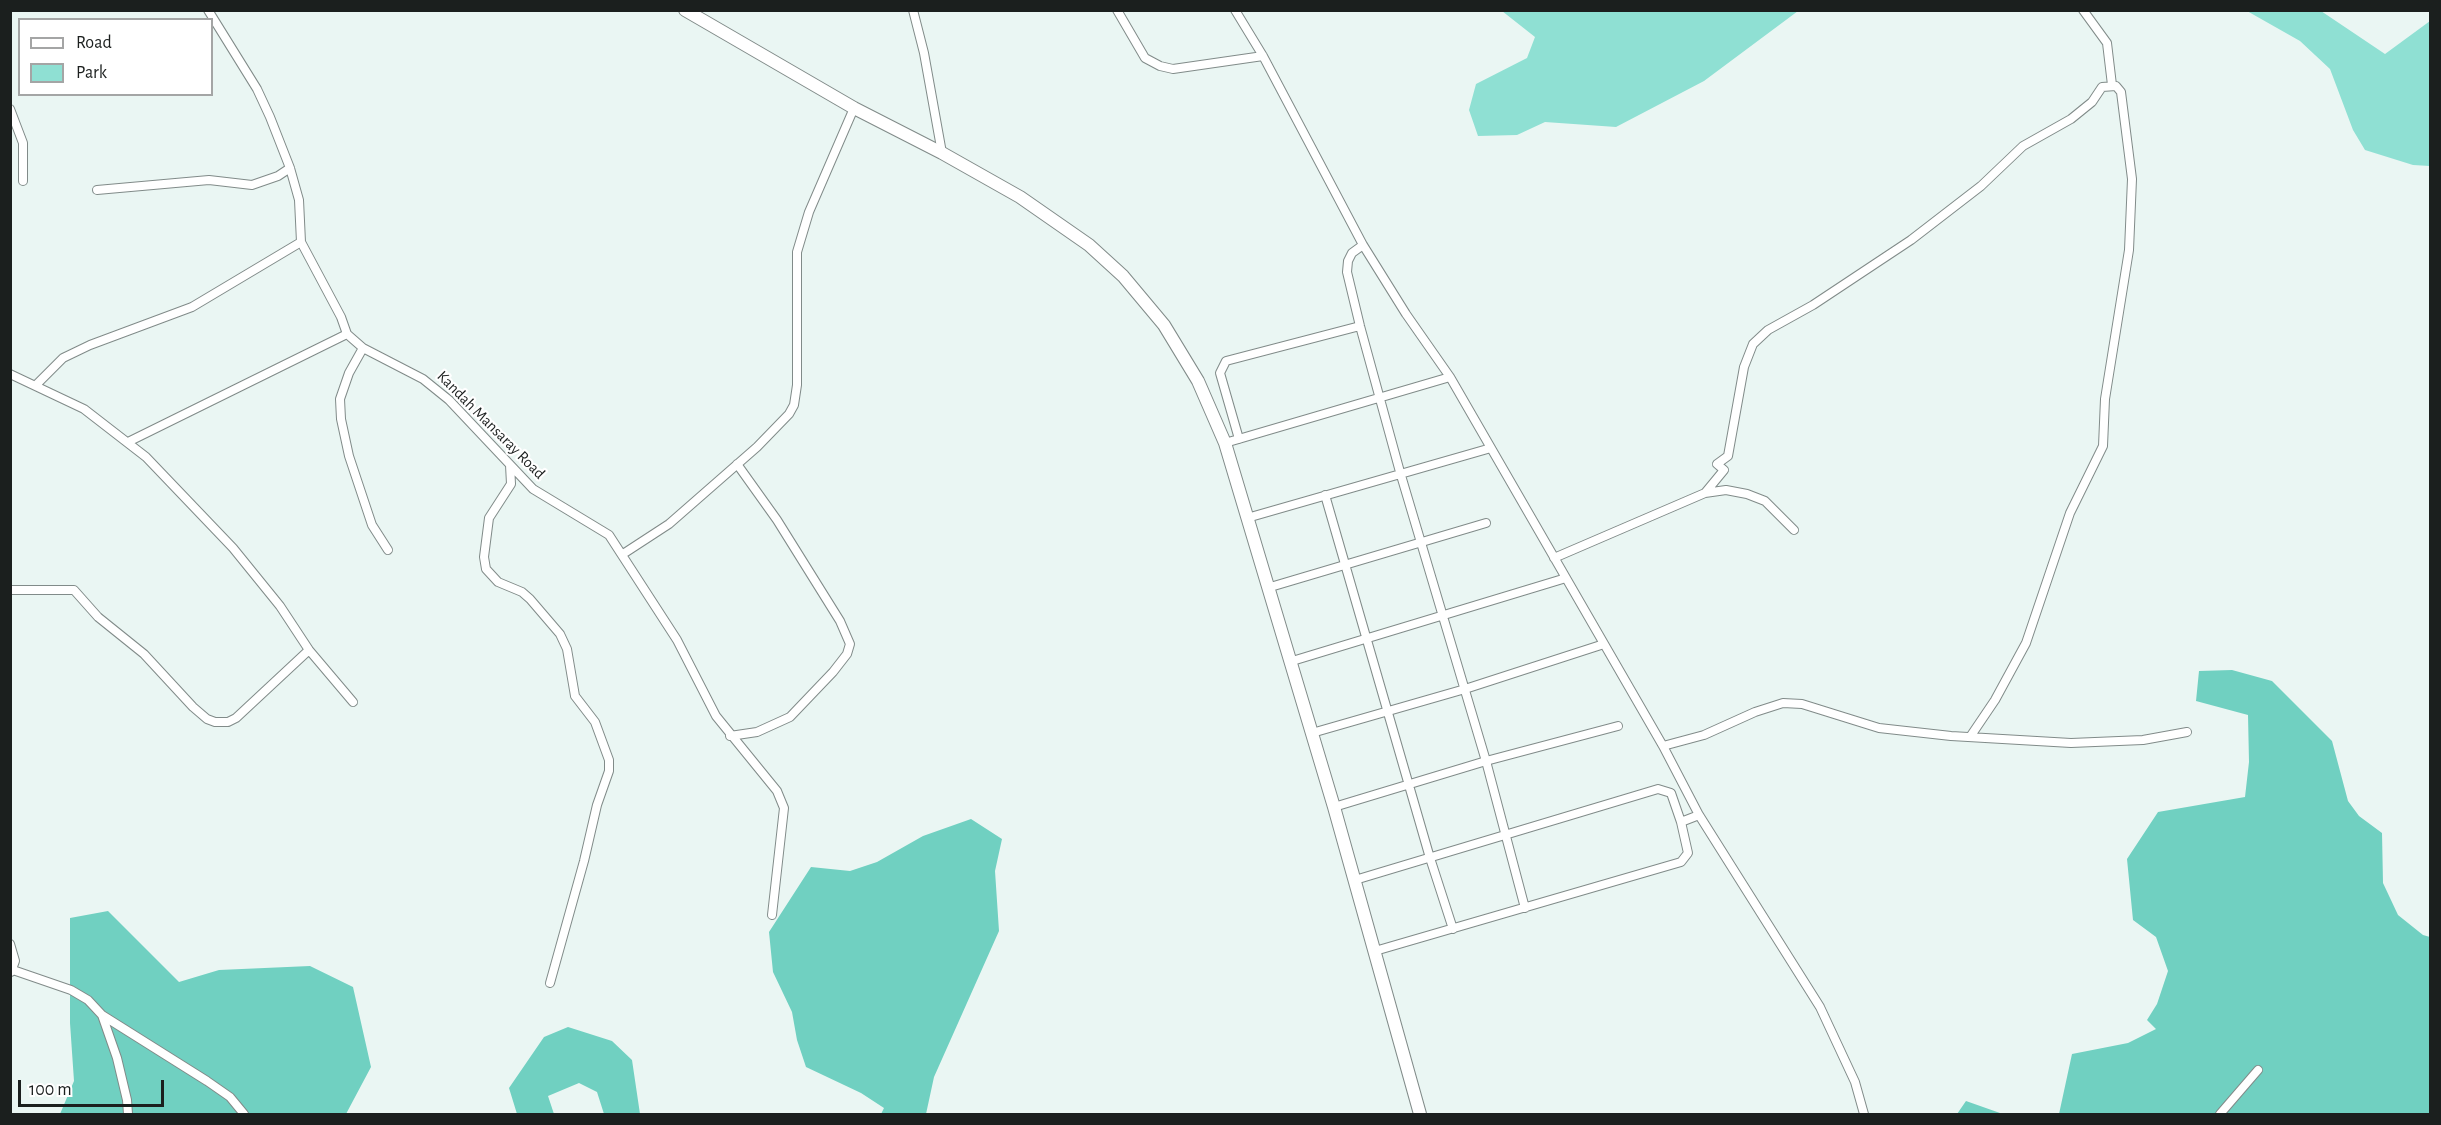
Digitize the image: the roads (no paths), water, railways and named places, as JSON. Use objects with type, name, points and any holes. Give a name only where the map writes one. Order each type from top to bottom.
[{"type":"main road","points":[[685,10],[854,108],[942,153],[1038,210],[1089,245],[1123,276],[1164,325],[1193,371],[1225,443],[1334,807],[1420,1114]]},
{"type":"street","points":[[913,10],[924,53],[942,153]]},
{"type":"street","points":[[1117,10],[1145,58],[1160,66],[1173,69],[1263,56]]},
{"type":"street","points":[[1235,10],[1263,56],[1364,245],[1406,314],[1450,377],[1663,746],[1699,815],[1765,916],[1833,1031],[1855,1082],[1864,1114]]},
{"type":"street","points":[[1970,737],[1995,700],[2026,643],[2070,513],[2103,446],[2105,399],[2129,250],[2132,179],[2121,92],[2112,85],[2107,43],[2083,10]]},
{"type":"street","name":"Kandah Mansaray Road","points":[[213,18],[257,89],[290,168],[299,200],[301,242],[341,317],[347,334],[363,348],[423,379],[449,400],[533,489],[609,535],[623,554],[639,585],[677,640],[716,716],[782,799],[784,808],[771,915]]},
{"type":"street","points":[[1705,493],[1724,470],[1717,464],[1728,456],[1744,367],[1753,344],[1768,330],[1813,305],[1902,246],[1981,186],[2023,146],[2071,119],[2092,102],[2102,87],[2112,85]]},
{"type":"street","points":[[623,554],[669,524],[784,420],[794,405],[797,386],[797,252],[809,212],[854,108]]},
{"type":"street","points":[[10,109],[23,143],[23,181]]},
{"type":"street","points":[[98,190],[209,180],[252,185],[278,177],[290,168]]},
{"type":"street","points":[[36,384],[63,358],[100,341],[192,307],[301,242]]},
{"type":"street","points":[[1364,245],[1352,254],[1348,261],[1347,272],[1360,326],[1400,472],[1486,761],[1525,908]]},
{"type":"street","points":[[1239,439],[1220,374],[1226,361],[1360,326]]},
{"type":"street","points":[[128,442],[347,334]]},
{"type":"street","points":[[363,348],[349,373],[340,399],[341,419],[349,456],[372,525],[388,550]]},
{"type":"street","points":[[10,374],[36,384],[84,409],[128,442],[194,505],[233,548],[280,606],[309,650],[353,702]]},
{"type":"street","points":[[1225,443],[1450,377]]},
{"type":"street","points":[[1247,518],[1400,472],[1491,448]]},
{"type":"street","points":[[730,736],[757,732],[790,717],[833,672],[850,644],[840,621],[777,520],[737,464]]},
{"type":"street","points":[[510,465],[511,484],[489,518],[484,557],[486,569],[498,582],[522,592],[530,599],[560,634],[567,649],[575,696],[594,722],[609,760],[609,771],[597,805],[550,983]]},
{"type":"street","points":[[1554,558],[1705,493],[1726,490],[1747,494],[1765,501],[1794,530]]},
{"type":"street","points":[[1325,495],[1430,858],[1453,929]]},
{"type":"street","points":[[1267,588],[1486,523]]},
{"type":"street","points":[[1289,662],[1566,578]]},
{"type":"street","points":[[10,590],[74,590],[98,617],[144,654],[193,707],[207,719],[215,722],[228,722],[236,718],[309,650]]},
{"type":"street","points":[[1312,733],[1465,689],[1604,644]]},
{"type":"street","points":[[1663,746],[1704,735],[1755,712],[1783,703],[1802,704],[1879,728],[1970,737],[2072,743],[2143,740],[2187,732]]},
{"type":"street","points":[[1334,807],[1486,761],[1618,726]]},
{"type":"street","points":[[1355,880],[1658,789],[1671,793],[1681,822],[1688,853],[1681,862],[1375,951]]},
{"type":"street","points":[[1681,822],[1699,815]]},
{"type":"street","points":[[10,944],[15,961],[11,971],[71,990],[88,1000],[102,1015],[230,1097],[244,1114]]},
{"type":"street","points":[[102,1015],[122,1079],[128,1114]]},
{"type":"street","points":[[2220,1114],[2258,1070]]}]
